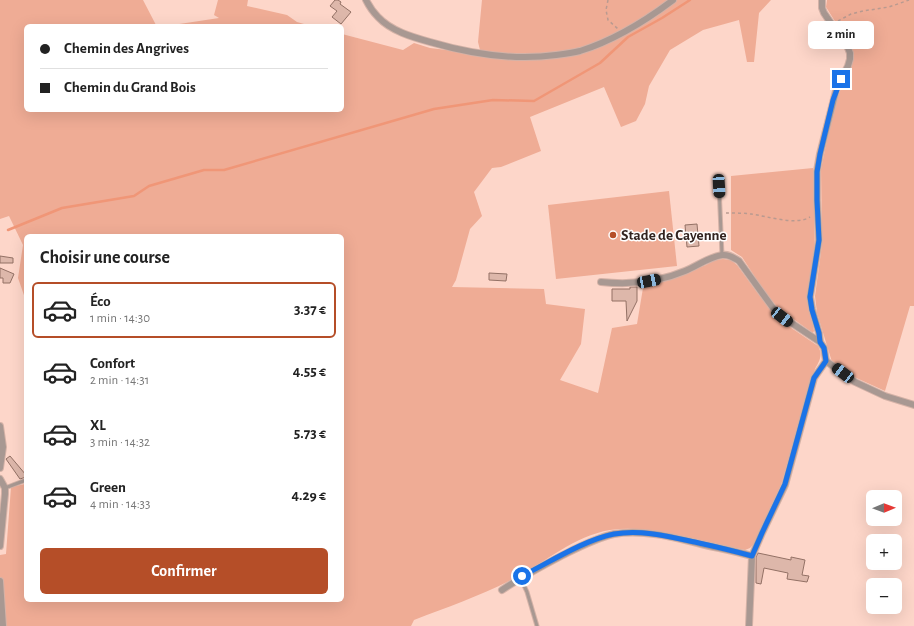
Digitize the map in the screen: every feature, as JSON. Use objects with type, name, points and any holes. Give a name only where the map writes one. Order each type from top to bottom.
[{"type":"street","points":[[366,0],[378,17],[385,23],[408,36],[448,47],[489,55],[515,58],[578,52],[620,35],[649,18],[673,0]]},
{"type":"street","points":[[820,342],[810,297],[819,240],[817,172],[820,154],[837,87],[850,59],[848,48],[829,22],[822,8],[822,0]]},
{"type":"street","points":[[601,282],[626,284],[658,279],[679,273],[722,255],[734,257],[773,308],[790,322],[820,342],[824,348],[826,361],[814,378],[785,484],[752,556],[749,626]]},
{"type":"street","points":[[826,361],[855,382],[885,396],[914,405]]},
{"type":"street","points":[[0,426],[3,447],[0,468]]},
{"type":"street","points":[[0,479],[5,488],[0,546]]},
{"type":"street","points":[[502,590],[520,578],[591,541],[613,534],[628,533],[658,535],[731,550],[752,556]]},
{"type":"street","points":[[0,581],[3,626]]},
{"type":"lane","points":[[719,186],[722,255]]},
{"type":"lane","points":[[5,488],[24,481]]},
{"type":"lane","points":[[520,578],[527,592],[537,626]]},
{"type":"path","points":[[608,0],[606,10],[608,20],[617,28],[620,35]]},
{"type":"path","points":[[829,22],[839,20],[851,14],[889,7],[909,0]]},
{"type":"path","points":[[720,212],[751,214],[794,221],[807,219],[817,210]]},
{"type":"shaded area","points":[[0,0],[143,0],[155,24],[24,24],[24,112],[344,112],[344,35],[403,50],[414,43],[430,48],[481,54],[478,42],[482,0],[771,0],[759,13],[754,62],[747,62],[739,20],[703,30],[670,50],[649,86],[645,104],[636,121],[621,127],[604,87],[530,117],[541,151],[501,167],[492,168],[474,192],[482,216],[470,229],[456,280],[452,287],[544,289],[546,304],[585,309],[581,344],[560,380],[598,393],[612,328],[637,324],[643,288],[706,265],[715,260],[731,260],[737,265],[759,295],[781,321],[818,346],[821,355],[815,369],[781,485],[756,542],[750,548],[745,550],[648,530],[610,530],[597,533],[572,544],[527,572],[490,590],[414,620],[411,626],[0,626],[0,555],[6,554],[11,487],[24,484],[24,602],[344,602],[344,234],[24,234],[24,295],[18,278],[23,245],[9,216],[0,219]]},
{"type":"shaded area","points":[[218,0],[248,0],[247,6],[287,15],[297,22],[304,24],[179,24],[219,18],[214,15]]},
{"type":"shaded area","points":[[827,0],[914,0],[914,306],[910,306],[885,391],[852,376],[832,362],[817,313],[815,296],[822,238],[821,169],[837,98],[853,56],[851,47],[826,7]]},
{"type":"shaded area","points":[[813,168],[815,253],[808,295],[814,331],[813,333],[778,308],[766,294],[742,257],[731,250],[731,176]]},
{"type":"shaded area","name":"Stade de Cayenne","points":[[669,191],[677,266],[556,279],[548,205]]},
{"type":"building","points":[[335,0],[341,2],[340,4],[351,12],[341,24],[332,17],[337,11],[330,6]]},
{"type":"building","points":[[697,224],[699,246],[687,247],[685,225]]},
{"type":"building","points":[[0,256],[13,258],[13,263],[0,263]]},
{"type":"building","points":[[0,268],[14,274],[10,283],[3,283],[3,278],[0,278]]},
{"type":"building","points":[[489,273],[507,274],[506,281],[489,280]]},
{"type":"building","points":[[630,287],[637,287],[637,301],[627,321],[626,301],[612,301],[612,289],[630,289]]},
{"type":"building","points":[[10,456],[24,473],[24,478],[20,479],[6,459]]},
{"type":"building","points":[[758,553],[791,560],[791,557],[805,560],[802,575],[809,576],[807,582],[787,579],[788,573],[764,568],[761,584],[756,583],[756,557]]},
{"type":"waterway","points":[[8,230],[62,208],[134,196],[149,186],[204,170],[224,170],[434,109],[493,100],[534,101],[600,63],[628,37],[690,0]]},
{"type":"place","name":"Stade de Cayenne","points":[[613,235]]},
{"type":"route","points":[[522,576],[591,541],[613,534],[642,533],[658,535],[687,540],[752,556],[785,484],[814,378],[826,361],[826,355],[820,342],[810,297],[811,284],[818,255],[819,240],[817,172],[833,100],[841,79]]}]
